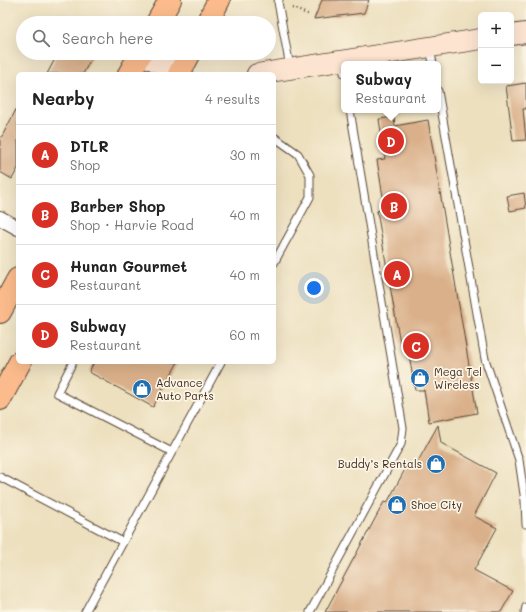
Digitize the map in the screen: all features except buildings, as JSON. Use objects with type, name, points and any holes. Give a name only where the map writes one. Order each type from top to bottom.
[{"type":"highway","points":[[161,16],[170,0]]},
{"type":"highway","points":[[211,16],[219,0]]},
{"type":"highway","points":[[130,72],[137,60]]},
{"type":"highway","points":[[181,72],[187,60]]},
{"type":"highway","points":[[0,312],[16,282]]},
{"type":"highway","points":[[0,399],[19,364]]},
{"type":"street","points":[[514,34],[526,32]]},
{"type":"street","points":[[392,61],[432,56],[478,41]]},
{"type":"street","points":[[152,60],[176,72]]},
{"type":"street","points":[[270,72],[290,69],[341,67]]},
{"type":"street","points":[[0,218],[16,227]]},
{"type":"lane","points":[[279,1],[290,69]]},
{"type":"lane","points":[[441,108],[485,360],[519,460],[525,501],[526,524]]},
{"type":"lane","points":[[310,612],[401,444],[403,428],[350,113]]},
{"type":"lane","points":[[276,138],[298,154],[310,176],[310,197],[276,259]]},
{"type":"lane","points":[[72,364],[57,392],[172,452]]},
{"type":"lane","points":[[85,612],[219,364]]},
{"type":"lane","points":[[0,477],[123,542]]},
{"type":"lane","points":[[525,612],[526,607]]},
{"type":"path","points":[[279,1],[310,15]]},
{"type":"place","name":"Subway","points":[[391,141]]},
{"type":"place","name":"Barber Shop","points":[[394,206]]},
{"type":"place","name":"DTLR","points":[[397,274]]},
{"type":"place","name":"Hunan Gourmet","points":[[416,346]]},
{"type":"place","name":"Mega Tel Wireless","points":[[420,378]]},
{"type":"place","name":"Advance Auto Parts","points":[[142,389]]},
{"type":"place","name":"Buddy’s Rentals","points":[[436,464]]},
{"type":"place","name":"Shoe City","points":[[397,505]]}]
